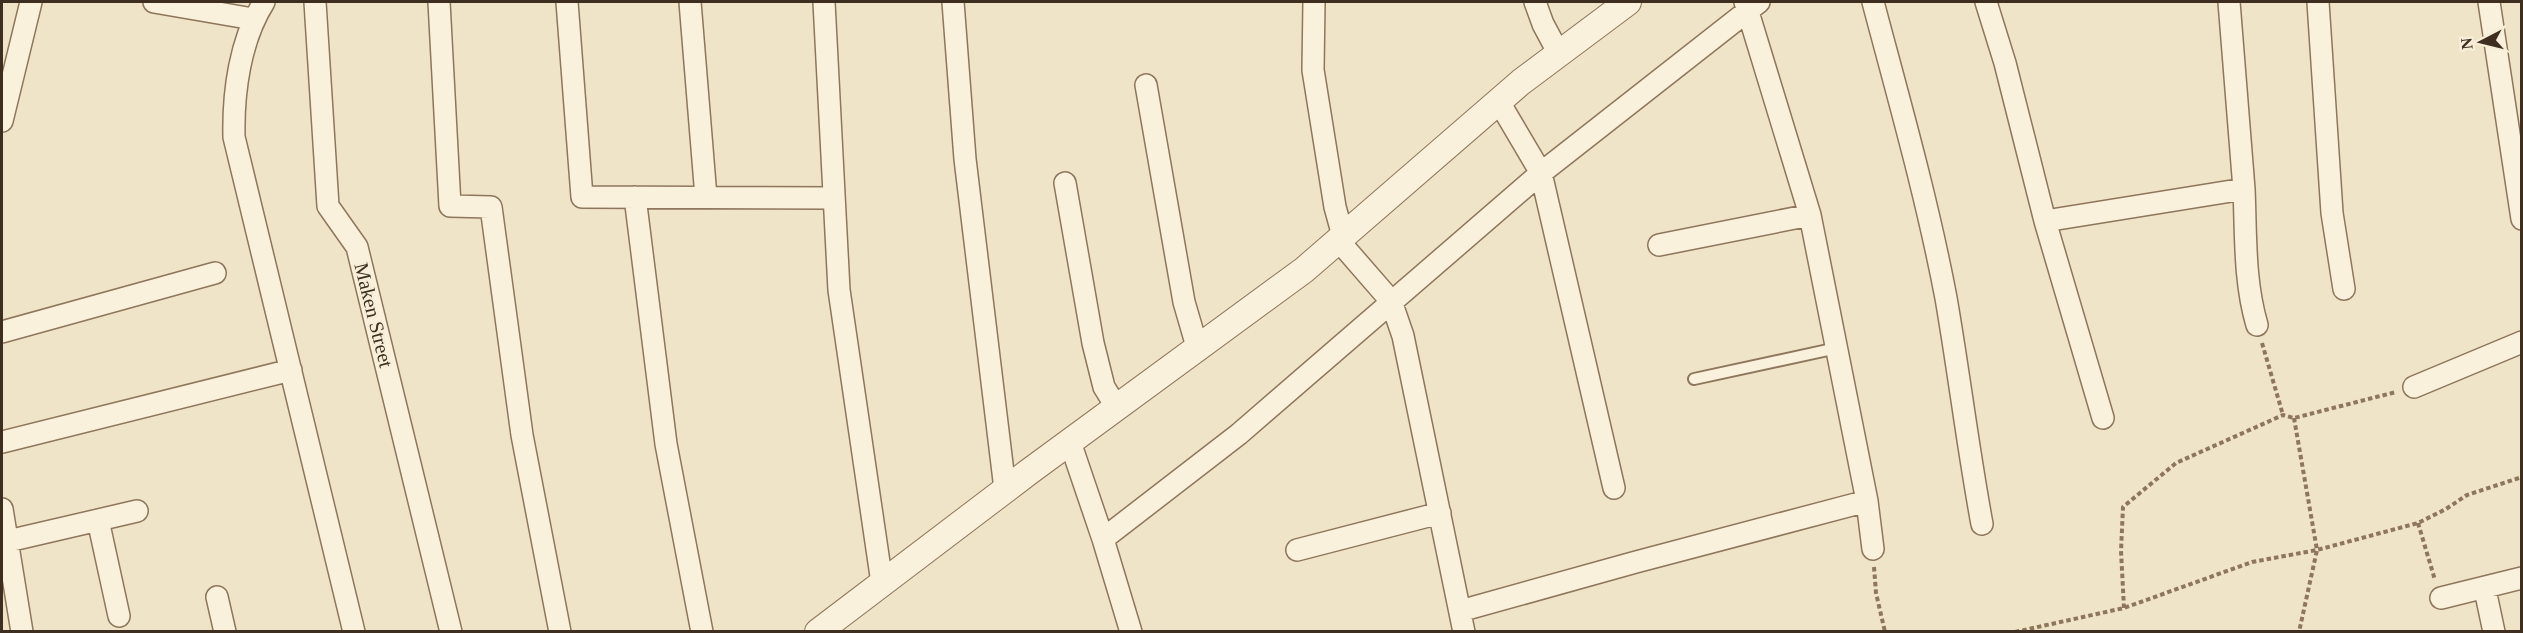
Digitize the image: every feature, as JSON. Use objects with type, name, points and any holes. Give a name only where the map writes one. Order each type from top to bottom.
[{"type":"street","points":[[2,122],[31,2]]},
{"type":"street","points":[[154,2],[258,10],[236,86],[234,137],[354,632]]},
{"type":"street","name":"Maken Street","points":[[315,2],[328,206],[357,247],[451,632]]},
{"type":"street","points":[[439,2],[450,206],[491,207],[522,435],[560,632]]},
{"type":"street","points":[[567,2],[582,197],[834,198]]},
{"type":"street","points":[[690,2],[706,197]]},
{"type":"street","points":[[824,2],[839,290],[882,583]]},
{"type":"street","points":[[953,2],[966,159],[1005,489]]},
{"type":"street","points":[[1314,2],[1314,70],[1341,238],[1391,301],[1403,336],[1462,621],[1636,562],[1867,501]]},
{"type":"street","points":[[1535,2],[1543,24],[1559,54]]},
{"type":"street","points":[[818,632],[1005,489],[1198,350],[1304,270],[1499,102],[1628,2]]},
{"type":"street","points":[[1873,2],[1913,148],[1946,298],[1967,442],[1982,524]]},
{"type":"street","points":[[1986,2],[2005,63],[2045,221],[2103,418]]},
{"type":"street","points":[[2229,2],[2244,189],[2247,274],[2257,325]]},
{"type":"street","points":[[2318,2],[2332,213],[2344,289]]},
{"type":"street","points":[[2489,2],[2522,219]]},
{"type":"street","points":[[1103,538],[1239,434],[1541,173],[1751,4],[1810,215],[1867,501],[1873,549]]},
{"type":"street","points":[[1146,85],[1185,302],[1198,350]]},
{"type":"street","points":[[1499,102],[1541,173],[1614,488]]},
{"type":"street","points":[[1065,183],[1093,343],[1104,387],[1117,408]]},
{"type":"street","points":[[2045,221],[2244,189]]},
{"type":"street","points":[[635,197],[666,444],[702,632]]},
{"type":"street","points":[[1659,245],[1810,215]]},
{"type":"street","points":[[2,332],[215,273]]},
{"type":"street","points":[[2414,387],[2522,342]]},
{"type":"street","points":[[2,442],[291,370]]},
{"type":"street","points":[[1070,442],[1103,538],[1131,632]]},
{"type":"street","points":[[9,541],[137,511]]},
{"type":"street","points":[[1297,550],[1440,513]]},
{"type":"street","points":[[2,514],[9,541],[22,632]]},
{"type":"street","points":[[98,520],[119,615]]},
{"type":"street","points":[[2441,598],[2522,578]]},
{"type":"street","points":[[217,597],[225,632]]},
{"type":"street","points":[[2487,599],[2494,632]]},
{"type":"lane","points":[[1694,379],[1838,348]]},
{"type":"path","points":[[2257,325],[2283,415]]},
{"type":"path","points":[[2124,608],[2121,551],[2123,507],[2176,463],[2283,415],[2294,418],[2414,387]]},
{"type":"path","points":[[2294,418],[2317,550],[2299,632]]},
{"type":"path","points":[[2015,632],[2124,608],[2252,562],[2317,550],[2418,523],[2467,495],[2522,477]]},
{"type":"path","points":[[2418,523],[2441,598]]},
{"type":"path","points":[[1873,549],[1876,593],[1885,632]]}]
